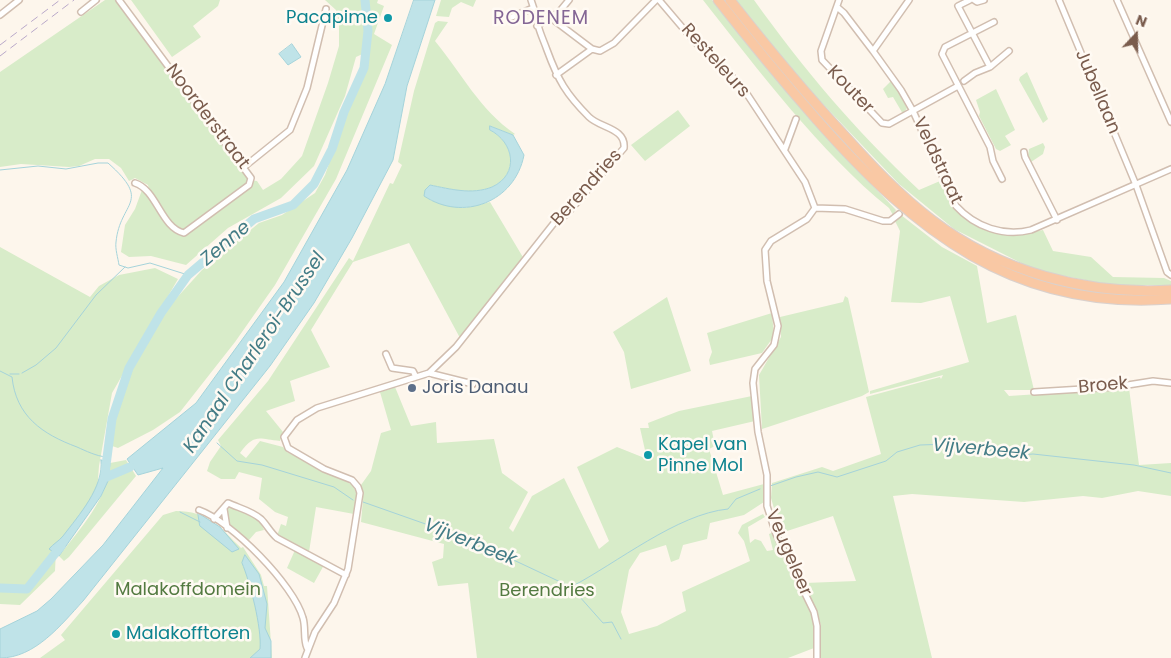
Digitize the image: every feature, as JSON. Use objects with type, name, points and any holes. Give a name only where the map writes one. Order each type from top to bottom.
[{"type":"highway","points":[[718,0],[787,86],[850,156],[907,212],[944,240],[995,268],[1051,289],[1110,299],[1171,299]]},
{"type":"highway","points":[[730,0],[794,79],[856,148],[906,198],[949,232],[998,260],[1053,279],[1110,290],[1171,290]]},
{"type":"street","points":[[0,15],[20,0]]},
{"type":"street","points":[[81,12],[96,0]]},
{"type":"street","name":"Noorderstraat","points":[[119,0],[250,175],[249,185],[184,232],[176,230],[146,190],[135,182]]},
{"type":"street","points":[[531,0],[533,8],[538,14],[551,18],[592,49],[600,51],[614,43],[658,0]]},
{"type":"street","points":[[537,26],[551,18],[569,0]]},
{"type":"street","name":"Resteleurs","points":[[658,0],[693,40],[741,85],[805,182],[815,208]]},
{"type":"street","points":[[837,7],[839,0]]},
{"type":"street","points":[[874,51],[909,0]]},
{"type":"street","points":[[970,0],[958,6],[990,67]]},
{"type":"street","points":[[974,0],[977,2],[984,0]]},
{"type":"street","name":"Jubellaan","points":[[1059,0],[1136,184],[1166,272],[1171,275]]},
{"type":"street","points":[[1117,0],[1171,122]]},
{"type":"street","name":"Veldstraat","points":[[837,7],[874,51],[913,110],[951,198],[963,213],[988,228],[1011,233],[1031,230],[1171,169]]},
{"type":"street","name":"Kouter","points":[[837,7],[820,51],[822,60],[882,123],[889,124],[913,110]]},
{"type":"street","points":[[512,17],[533,8]]},
{"type":"street","points":[[244,166],[290,130],[307,88],[326,9]]},
{"type":"street","points":[[538,14],[537,26],[556,76],[592,49]]},
{"type":"street","points":[[994,22],[945,47],[942,54],[990,147],[993,161],[1002,179]]},
{"type":"street","points":[[964,81],[975,73],[990,67],[1009,51]]},
{"type":"street","name":"Berendries","points":[[305,658],[307,648],[320,622],[334,602],[346,575],[360,494],[358,487],[352,480],[324,468],[288,448],[284,437],[286,431],[297,420],[318,408],[429,373],[456,347],[554,223],[567,214],[624,148],[624,142],[618,133],[590,118],[562,87],[556,76]]},
{"type":"street","points":[[913,110],[958,86]]},
{"type":"street","points":[[785,149],[796,119]]},
{"type":"street","points":[[1024,152],[1057,220]]},
{"type":"street","points":[[815,208],[845,209],[883,222],[892,220],[899,214]]},
{"type":"street","name":"Veugeleer","points":[[815,208],[807,219],[771,241],[766,247],[764,265],[778,326],[774,344],[756,369],[753,383],[758,432],[767,475],[766,496],[774,527],[814,612],[817,626],[816,658]]},
{"type":"street","points":[[386,354],[392,368],[413,371],[416,377]]},
{"type":"street","points":[[429,373],[473,384]]},
{"type":"street","name":"Broek","points":[[1034,392],[1115,387],[1152,381],[1171,383]]},
{"type":"street","points":[[214,519],[228,503],[254,514],[277,538],[346,575]]},
{"type":"street","points":[[224,509],[228,528]]},
{"type":"street","points":[[199,510],[228,528],[258,553],[291,596],[304,618],[307,648]]},
{"type":"green space","points":[[105,0],[115,0],[247,176],[248,180],[257,181],[263,190],[281,179],[302,156],[328,83],[339,46],[339,24],[336,10],[325,0],[378,0],[377,3],[384,6],[374,34],[392,45],[336,179],[275,285],[235,342],[180,412],[153,430],[118,448],[112,446],[115,420],[140,350],[172,303],[202,270],[259,223],[282,215],[315,193],[325,175],[348,109],[363,77],[369,51],[356,57],[345,96],[314,166],[281,198],[228,228],[186,265],[151,256],[129,257],[121,252],[125,225],[135,209],[142,190],[152,203],[148,185],[135,178],[129,181],[121,168],[109,159],[95,159],[79,166],[69,167],[21,164],[0,167],[0,72]]},
{"type":"green space","points":[[131,0],[220,0],[218,6],[193,26],[201,37],[172,57]]},
{"type":"green space","points":[[441,0],[476,0],[473,7],[461,2],[452,8],[449,17],[436,16]]},
{"type":"green space","points":[[703,0],[712,0],[823,134],[896,210],[893,215],[889,208],[839,162],[791,110]]},
{"type":"green space","points":[[735,0],[754,0],[792,51],[832,99],[873,145],[919,190],[940,181],[951,202],[961,215],[971,223],[982,228],[1006,234],[1043,230],[1053,251],[1091,257],[1113,277],[1164,278],[1171,281],[1171,285],[1110,285],[1050,273],[1025,265],[954,229],[899,184],[803,83]]},
{"type":"green space","points":[[438,21],[448,22],[435,41],[481,103],[515,134],[513,135],[490,126],[490,130],[498,135],[509,150],[510,166],[507,174],[501,181],[492,187],[477,191],[430,185],[430,200],[464,208],[490,202],[524,259],[460,338],[409,243],[353,262],[311,330],[330,367],[290,381],[295,401],[266,411],[283,432],[280,441],[253,440],[240,453],[246,458],[260,441],[283,447],[287,452],[353,485],[357,495],[354,514],[316,507],[309,552],[277,536],[281,524],[286,526],[288,517],[275,512],[259,499],[262,478],[239,472],[235,479],[221,479],[207,471],[210,462],[221,446],[218,440],[268,381],[349,258],[353,261],[390,183],[393,184],[402,165],[398,162],[414,91],[435,23]]},
{"type":"green space","points":[[1027,72],[1048,119],[1043,123],[1019,80]]},
{"type":"green space","points":[[892,80],[907,108],[903,114],[893,97],[888,98],[883,89]]},
{"type":"green space","points":[[996,89],[1015,130],[1005,136],[1011,145],[1000,151],[996,149],[979,116],[980,112],[976,100]]},
{"type":"green space","points":[[678,110],[690,126],[645,161],[631,145]]},
{"type":"green space","points":[[1043,143],[1045,147],[1043,154],[1031,162],[1028,156],[1029,149]]},
{"type":"green space","points":[[901,215],[942,247],[977,266],[987,323],[1016,315],[1034,390],[1004,390],[1009,396],[1129,388],[1139,465],[1171,463],[1171,496],[1138,491],[1102,498],[1083,496],[1024,502],[912,494],[893,496],[932,658],[819,658],[821,625],[805,583],[856,581],[833,516],[781,533],[771,498],[772,483],[822,467],[833,471],[881,454],[866,397],[940,377],[941,379],[943,375],[870,394],[870,391],[969,362],[950,296],[921,303],[891,302],[900,231],[895,221]]},
{"type":"green space","points":[[0,247],[90,297],[99,286],[119,275],[155,268],[178,279],[112,393],[99,466],[97,492],[56,550],[55,571],[20,605],[0,604]]},
{"type":"green space","points":[[845,296],[848,298],[869,392],[762,429],[759,375],[781,337],[780,317],[843,302]]},
{"type":"green space","points":[[667,297],[691,371],[631,389],[624,352],[613,332]]},
{"type":"green space","points":[[772,313],[774,336],[762,353],[710,365],[709,360],[712,352],[707,333]]},
{"type":"green space","points":[[395,387],[411,426],[436,422],[437,443],[494,439],[502,473],[528,492],[509,528],[513,532],[532,496],[564,478],[599,549],[609,541],[577,467],[617,447],[647,459],[640,428],[649,428],[648,423],[679,411],[752,396],[755,421],[712,431],[715,446],[709,449],[723,495],[764,484],[764,502],[744,515],[710,523],[707,539],[683,545],[679,559],[671,562],[666,545],[640,553],[629,570],[621,612],[629,634],[657,626],[686,611],[682,592],[750,561],[744,541],[738,533],[742,525],[763,514],[765,517],[748,527],[750,543],[755,539],[761,541],[767,551],[773,550],[769,534],[774,532],[809,604],[815,634],[814,648],[788,658],[477,658],[468,583],[438,586],[432,562],[443,558],[444,544],[361,522],[363,499],[361,485],[371,471],[381,433],[391,430],[380,392]]},
{"type":"green space","points":[[126,460],[136,476],[64,561],[59,556],[99,501],[108,476],[110,463]]},
{"type":"green space","points":[[227,509],[246,512],[255,517],[264,530],[256,532],[249,540],[230,524]]},
{"type":"green space","name":"Malakoffdomein","points":[[176,511],[205,517],[219,527],[241,548],[243,547],[261,575],[264,586],[267,586],[272,658],[40,658],[65,640],[61,635],[163,515]]},
{"type":"green space","points":[[295,550],[324,565],[314,583],[287,568]]},
{"type":"water","name":"Kanaal Charleroi-Brussel","points":[[414,0],[435,0],[407,86],[393,160],[352,238],[314,303],[270,366],[83,601],[56,630],[36,646],[13,657],[0,658],[0,629],[37,611],[51,599],[103,545],[163,468],[138,475],[127,459],[196,403],[284,282],[347,170],[385,84]]},
{"type":"water","points":[[292,44],[301,57],[288,65],[279,54]]},
{"type":"water","points":[[490,126],[513,135],[524,155],[519,171],[510,185],[499,195],[485,203],[470,207],[439,204],[424,196],[425,190],[430,185],[477,191],[492,187],[501,181],[507,174],[510,166],[509,150],[498,135],[490,130]]},
{"type":"water","points":[[101,460],[110,463],[108,481],[101,496],[59,556],[49,549],[63,536],[95,490],[101,470]]},
{"type":"water","points":[[198,513],[220,527],[239,549],[232,552],[200,526]]},
{"type":"water","points":[[245,555],[259,574],[267,604],[265,628],[271,641],[271,658],[250,658],[260,649],[260,640],[255,605],[242,563]]},
{"type":"waterway","name":"Zenne","points":[[105,473],[112,419],[129,368],[161,313],[188,275],[254,219],[293,205],[314,184],[332,149],[344,112],[364,68],[368,31],[365,0]]},
{"type":"waterway","points":[[0,170],[38,166],[66,169],[108,163],[129,186],[131,195],[116,242],[119,265],[128,268],[150,263],[188,275]]},
{"type":"waterway","points":[[22,373],[36,365],[56,348],[96,295],[125,267]]},
{"type":"waterway","points":[[0,371],[12,377],[19,403],[33,422],[64,442],[106,457]]},
{"type":"waterway","points":[[10,374],[19,374]]},
{"type":"waterway","name":"Vijverbeek","points":[[217,443],[237,461],[262,465],[334,487],[353,500]]},
{"type":"waterway","name":"Vijverbeek","points":[[770,486],[818,472],[837,477],[886,461],[897,452],[920,445],[949,444],[961,445],[967,450],[1003,450],[1021,455],[1033,454],[1134,465],[1171,473]]},
{"type":"waterway","name":"Zenne","points":[[104,478],[130,467]]},
{"type":"waterway","name":"Vijverbeek","points":[[363,502],[471,540],[571,587],[668,530],[688,520],[728,509],[736,499],[760,489]]},
{"type":"waterway","points":[[180,512],[200,522]]},
{"type":"waterway","name":"Zenne","points":[[0,588],[27,589],[61,546]]},
{"type":"waterway","points":[[571,587],[603,623],[612,622],[621,639]]},
{"type":"railway","points":[[0,45],[60,0]]},
{"type":"railway","points":[[0,56],[74,0]]},
{"type":"place","name":"Pacapime","points":[[388,18]]},
{"type":"place","name":"Joris Danau","points":[[412,388]]},
{"type":"place","name":"Kapel van Pinne Mol","points":[[648,455]]},
{"type":"place","name":"Malakofftoren","points":[[116,634]]},
{"type":"district","name":"RODENEM","points":[[541,19]]}]
